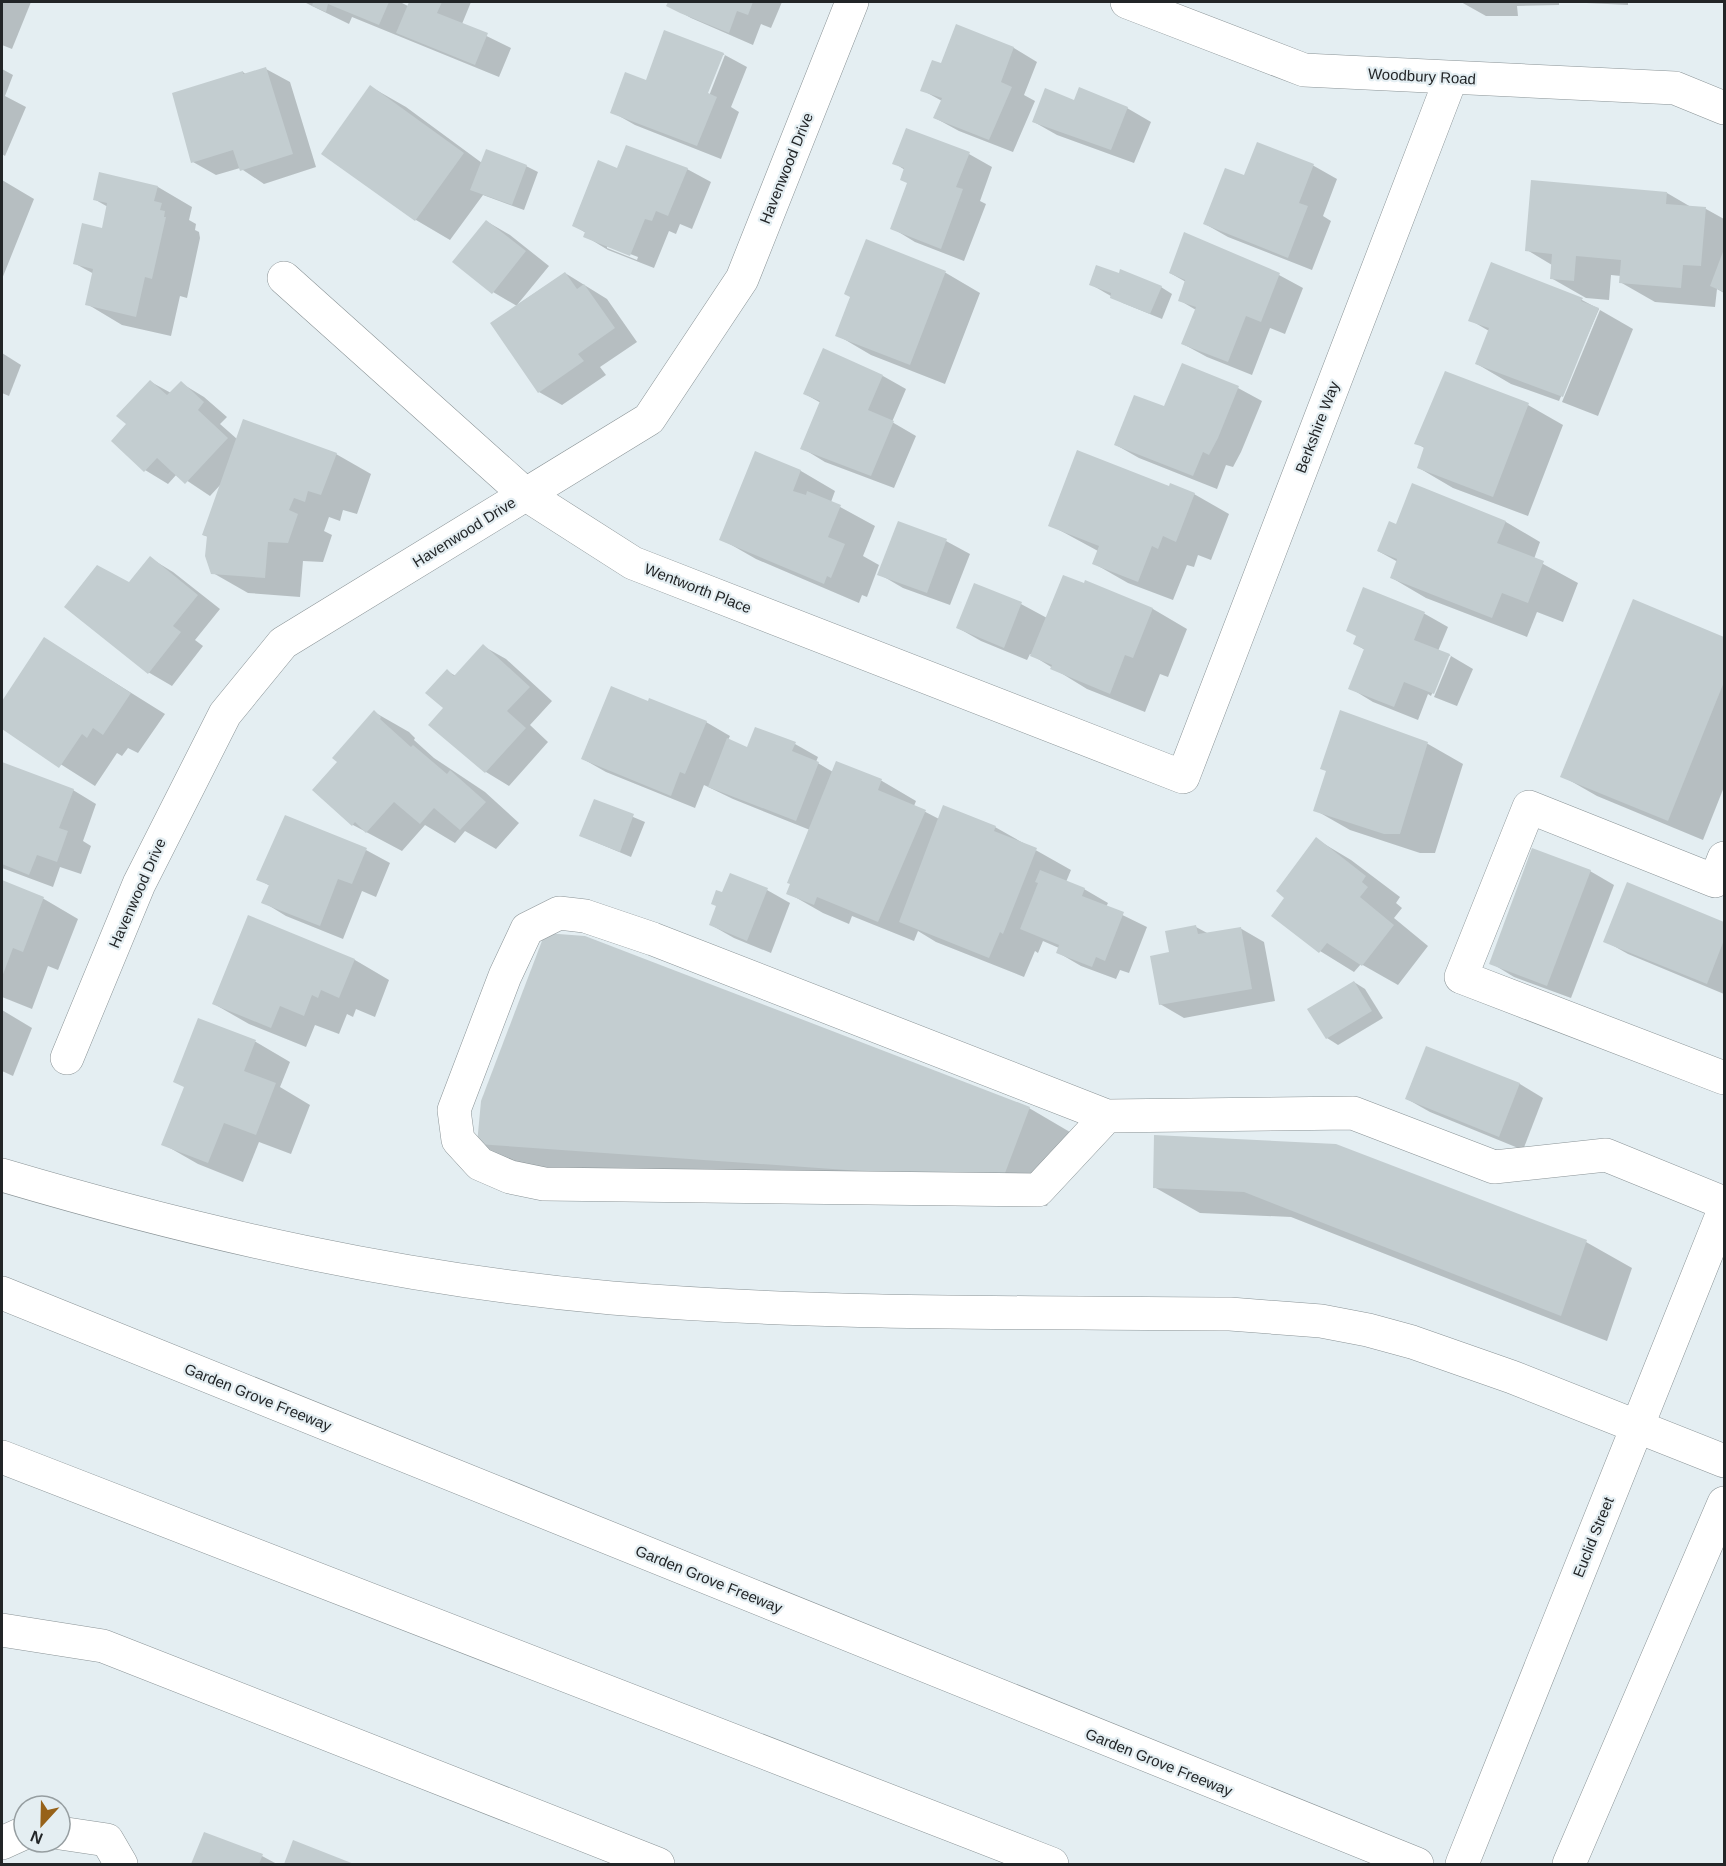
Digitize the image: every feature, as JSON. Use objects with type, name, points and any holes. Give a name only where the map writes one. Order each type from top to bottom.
[{"type":"main road","name":"Havenwood Drive","points":[[67,1058],[139,884],[225,714],[283,643],[649,419],[742,279],[852,2]]},
{"type":"main road","name":"Woodbury Road","points":[[1128,2],[1304,70],[1675,88],[1725,108]]},
{"type":"main road","name":"Berkshire Way","points":[[1183,777],[1451,78]]},
{"type":"main road","name":"Wentworth Place","points":[[284,278],[525,495],[633,563],[1183,777]]},
{"type":"main road","points":[[1725,858],[1715,881],[1529,807],[1461,977],[1725,1078]]},
{"type":"main road","points":[[1107,1116],[1038,1190],[544,1184],[510,1177],[480,1164],[458,1140],[454,1110],[505,976],[527,929],[559,913],[585,916],[653,939],[1107,1116],[1353,1113],[1494,1167],[1605,1155],[1725,1203]]},
{"type":"main road","points":[[2,1175],[171,1222],[317,1256],[463,1279],[599,1296],[767,1307],[1230,1314],[1321,1321],[1412,1342],[1512,1377],[1725,1461]]},
{"type":"main road","name":"Euclid Street","points":[[1462,1864],[1725,1210]]},
{"type":"main road","name":"Garden Grove Freeway","points":[[2,1293],[1416,1864]]},
{"type":"main road","points":[[2,1457],[1052,1864]]},
{"type":"main road","points":[[1569,1864],[1725,1503]]},
{"type":"main road","points":[[2,1630],[103,1646],[658,1864]]},
{"type":"main road","points":[[72,1835],[107,1840],[121,1864]]},
{"type":"building","points":[[313,2],[389,2],[379,25],[328,4],[326,12],[312,6]]},
{"type":"building","points":[[409,2],[442,2],[437,13],[488,33],[475,65],[396,33]]},
{"type":"building","points":[[668,2],[753,2],[748,15],[737,11],[729,33],[666,6]]},
{"type":"building","points":[[956,24],[1014,47],[1001,82],[1012,87],[989,140],[933,118],[942,98],[920,91],[932,60],[941,63]]},
{"type":"building","points":[[664,30],[724,53],[708,93],[717,97],[697,146],[610,113],[625,72],[646,80]]},
{"type":"building","points":[[266,67],[293,154],[240,171],[233,150],[191,163],[172,93],[243,71],[243,74]]},
{"type":"building","points":[[370,85],[464,153],[415,221],[321,154]]},
{"type":"building","points":[[1079,87],[1128,107],[1111,150],[1032,122],[1045,88],[1074,100]]},
{"type":"building","points":[[906,128],[970,152],[956,187],[963,189],[941,249],[890,229],[907,183],[900,180],[904,168],[892,164]]},
{"type":"building","points":[[1257,142],[1314,164],[1299,203],[1308,206],[1288,258],[1203,224],[1225,168],[1244,175]]},
{"type":"building","points":[[626,145],[688,168],[668,216],[656,211],[652,221],[645,219],[630,256],[583,237],[585,232],[572,226],[598,160],[617,168]]},
{"type":"building","points":[[486,149],[527,165],[512,205],[470,190]]},
{"type":"building","points":[[99,172],[158,186],[154,201],[162,203],[160,210],[165,211],[164,217],[166,217],[152,279],[145,277],[136,317],[85,305],[93,269],[73,264],[82,223],[102,228],[107,203],[93,200]]},
{"type":"building","points":[[1531,180],[1667,192],[1666,204],[1706,207],[1701,266],[1683,265],[1681,288],[1619,283],[1621,260],[1576,256],[1574,281],[1550,279],[1552,254],[1525,251]]},
{"type":"building","points":[[486,220],[526,251],[492,294],[452,262]]},
{"type":"building","points":[[1184,232],[1280,273],[1261,322],[1246,316],[1228,362],[1181,344],[1196,307],[1178,301],[1185,280],[1169,273]]},
{"type":"building","points":[[866,239],[946,271],[910,365],[835,336],[850,297],[844,294]]},
{"type":"building","points":[[1724,249],[1724,292],[1710,286]]},
{"type":"building","points":[[1491,262],[1583,298],[1581,301],[1599,308],[1563,397],[1475,364],[1489,328],[1468,321]]},
{"type":"building","points":[[1096,265],[1119,273],[1120,269],[1162,286],[1150,314],[1110,298],[1111,293],[1089,285]]},
{"type":"building","points":[[565,272],[577,289],[584,284],[615,328],[578,354],[584,361],[538,393],[490,323]]},
{"type":"building","points":[[823,348],[883,375],[868,410],[894,421],[871,476],[800,449],[820,401],[803,394]]},
{"type":"building","points":[[1182,363],[1239,386],[1218,438],[1209,455],[1203,452],[1193,476],[1114,445],[1134,395],[1164,406]]},
{"type":"building","points":[[1445,371],[1529,403],[1493,497],[1417,468],[1424,447],[1414,444]]},
{"type":"building","points":[[150,380],[167,395],[181,381],[204,402],[198,410],[228,438],[185,484],[157,458],[144,472],[111,441],[126,424],[116,416]]},
{"type":"building","points":[[243,419],[337,453],[321,495],[308,491],[305,502],[294,498],[289,510],[298,514],[288,543],[268,542],[265,578],[211,574],[205,556],[207,536],[202,535]]},
{"type":"building","points":[[1077,450],[1169,486],[1170,483],[1195,493],[1176,542],[1163,536],[1158,549],[1152,546],[1138,582],[1092,564],[1099,546],[1048,526]]},
{"type":"building","points":[[755,451],[801,470],[793,491],[806,495],[807,491],[841,505],[828,537],[845,544],[831,578],[827,576],[824,584],[719,540]]},
{"type":"building","points":[[1412,483],[1506,521],[1497,543],[1544,561],[1528,603],[1502,593],[1492,618],[1390,578],[1397,559],[1377,551],[1389,521],[1396,524]]},
{"type":"building","points":[[898,521],[947,539],[927,593],[877,575]]},
{"type":"building","points":[[150,556],[198,595],[173,626],[181,632],[148,674],[64,607],[97,565],[129,582]]},
{"type":"building","points":[[1063,575],[1084,583],[1085,580],[1153,608],[1133,658],[1125,655],[1110,694],[1050,669],[1052,665],[1030,656]]},
{"type":"building","points":[[974,583],[1022,602],[1004,648],[956,628]]},
{"type":"building","points":[[1363,587],[1425,612],[1414,640],[1450,654],[1434,694],[1404,682],[1394,707],[1348,689],[1364,649],[1353,644],[1356,636],[1346,631]]},
{"type":"building","points":[[1633,599],[1724,637],[1724,682],[1668,821],[1560,777]]},
{"type":"building","points":[[44,637],[131,693],[103,735],[93,728],[87,738],[82,734],[59,768],[2,729],[2,701]]},
{"type":"building","points":[[483,644],[530,687],[507,711],[526,728],[485,773],[428,725],[443,708],[425,693],[447,669],[454,676]]},
{"type":"building","points":[[611,686],[707,721],[685,774],[680,772],[671,796],[581,759]]},
{"type":"building","points":[[374,710],[381,717],[380,719],[411,747],[413,745],[447,774],[450,770],[486,802],[460,830],[434,808],[420,824],[394,802],[366,833],[355,822],[352,826],[312,790],[337,762],[332,758]]},
{"type":"building","points":[[1340,710],[1428,742],[1400,834],[1384,834],[1313,811],[1326,771],[1320,769]]},
{"type":"building","points":[[755,727],[796,742],[792,751],[819,762],[796,821],[708,787],[727,738],[747,747]]},
{"type":"building","points":[[836,761],[882,779],[878,790],[926,810],[878,922],[817,897],[814,905],[786,894],[790,884],[787,883]]},
{"type":"building","points":[[2,762],[74,789],[59,828],[68,831],[57,862],[37,855],[29,875],[2,864]]},
{"type":"building","points":[[594,799],[634,814],[620,852],[579,836]]},
{"type":"building","points":[[943,805],[996,826],[994,831],[1037,848],[1003,934],[1000,932],[989,958],[899,922]]},
{"type":"building","points":[[285,815],[367,848],[352,884],[338,879],[320,926],[261,903],[269,885],[256,880]]},
{"type":"building","points":[[1316,837],[1366,876],[1362,882],[1368,887],[1360,897],[1394,925],[1362,966],[1327,943],[1319,953],[1271,916],[1284,898],[1276,891]]},
{"type":"building","points":[[1532,848],[1591,870],[1547,986],[1489,964]]},
{"type":"building","points":[[1040,870],[1085,888],[1082,896],[1124,912],[1105,961],[1096,957],[1092,967],[1056,953],[1059,945],[1020,929],[1038,883],[1035,882]]},
{"type":"building","points":[[730,873],[768,888],[747,941],[709,925],[716,906],[711,904],[716,890],[722,892]]},
{"type":"building","points":[[2,880],[44,897],[23,952],[13,948],[2,977]]},
{"type":"building","points":[[1627,882],[1724,922],[1724,940],[1707,984],[1603,942]]},
{"type":"building","points":[[248,915],[355,959],[339,998],[321,990],[318,998],[312,995],[304,1016],[280,1006],[271,1028],[212,1004]]},
{"type":"building","points":[[1196,925],[1198,934],[1241,927],[1252,989],[1159,1005],[1150,956],[1169,952],[1165,931]]},
{"type":"building","points":[[545,933],[585,936],[1030,1107],[1002,1181],[477,1144],[481,1101]]},
{"type":"building","points":[[1354,981],[1372,1011],[1326,1039],[1307,1009]]},
{"type":"building","points":[[198,1018],[256,1040],[244,1071],[276,1083],[256,1135],[224,1123],[208,1163],[161,1145],[184,1087],[173,1082]]},
{"type":"building","points":[[1426,1046],[1520,1083],[1499,1137],[1405,1099]]},
{"type":"building","points":[[1154,1135],[1336,1144],[1587,1240],[1561,1316],[1244,1192],[1153,1188]]},
{"type":"building","points":[[204,1832],[263,1854],[259,1864],[191,1864]]},
{"type":"building","points":[[293,1840],[354,1864],[284,1864]]}]
